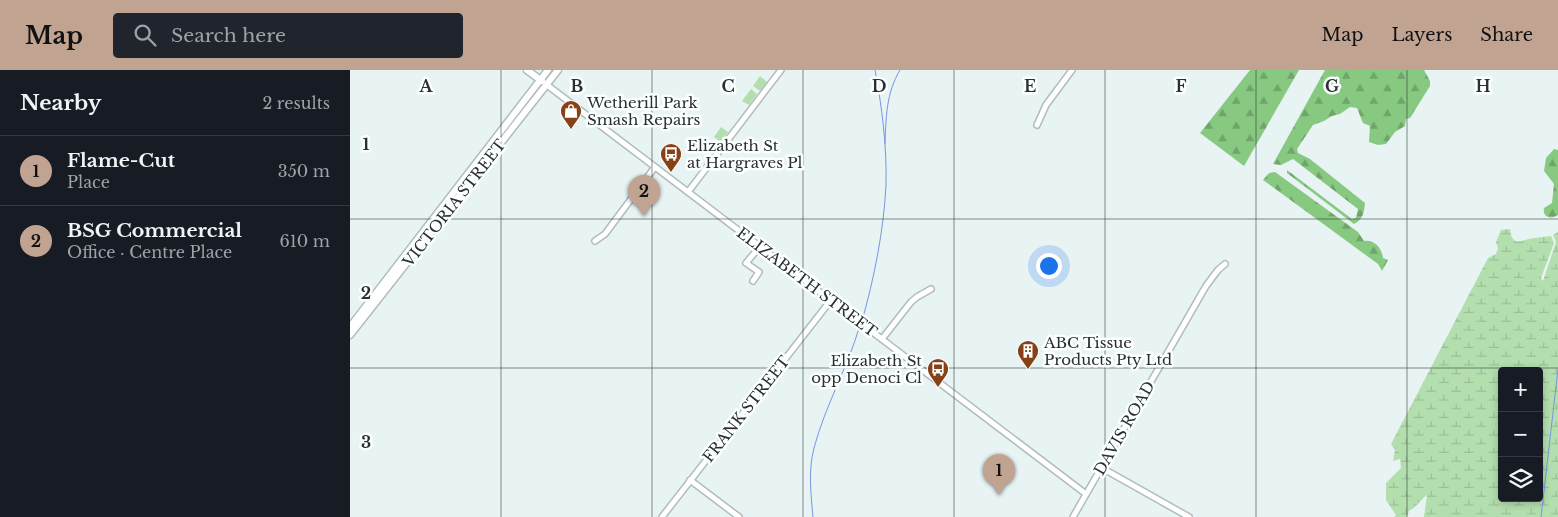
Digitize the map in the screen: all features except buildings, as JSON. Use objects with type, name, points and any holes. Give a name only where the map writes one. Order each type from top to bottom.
[{"type":"main road","name":"ELIZABETH STREET","points":[[527,70],[547,85]]},
{"type":"main road","name":"VICTORIA STREET","points":[[350,327],[548,70]]},
{"type":"main road","name":"VICTORIA STREET","points":[[350,335],[558,70]]},
{"type":"street","points":[[688,192],[781,70]]},
{"type":"street","points":[[1037,125],[1046,105],[1072,70]]},
{"type":"street","name":"ELIZABETH STREET","points":[[547,85],[1086,494]]},
{"type":"street","points":[[595,241],[605,234],[655,167]]},
{"type":"street","points":[[753,281],[759,272],[746,262],[762,248]]},
{"type":"street","name":"DAVIS ROAD","points":[[1073,517],[1206,286],[1225,264]]},
{"type":"street","points":[[882,339],[917,297],[932,289]]},
{"type":"street","name":"FRANK STREET","points":[[662,517],[831,300]]},
{"type":"street","points":[[1102,468],[1189,517]]},
{"type":"street","points":[[690,480],[740,517]]},
{"type":"green space","points":[[1250,70],[1299,70],[1244,166],[1200,133]]},
{"type":"green space","points":[[1325,70],[1424,70],[1430,81],[1430,86],[1410,118],[1406,119],[1405,126],[1395,132],[1386,144],[1378,145],[1369,142],[1370,126],[1363,123],[1357,108],[1350,107],[1340,114],[1313,125],[1297,149],[1298,153],[1310,159],[1365,203],[1362,215],[1354,224],[1287,173],[1287,170],[1352,219],[1356,218],[1358,209],[1293,159],[1281,165],[1273,164]]},
{"type":"green space","points":[[760,76],[767,82],[760,91],[753,86]]},
{"type":"green space","points":[[751,89],[757,94],[749,105],[742,101]]},
{"type":"green space","points":[[721,127],[728,132],[721,142],[714,137]]},
{"type":"green space","points":[[1554,149],[1558,150],[1558,215],[1548,217],[1544,214],[1544,208],[1552,203],[1554,184],[1544,171],[1546,158]]},
{"type":"green space","points":[[1275,172],[1358,232],[1364,241],[1371,241],[1377,245],[1383,258],[1388,260],[1382,271],[1378,264],[1263,180],[1269,173]]},
{"type":"green space","points":[[1510,229],[1515,241],[1551,236],[1554,243],[1541,278],[1543,281],[1556,242],[1553,235],[1558,232],[1558,517],[1424,517],[1427,495],[1409,511],[1407,517],[1394,517],[1396,515],[1386,500],[1386,483],[1401,468],[1400,459],[1393,461],[1395,450],[1391,444],[1488,258],[1496,254],[1498,248],[1496,242],[1501,230]]},
{"type":"waterway","points":[[862,321],[878,254],[886,185],[884,127],[875,70]]},
{"type":"waterway","points":[[885,144],[889,97],[900,70]]},
{"type":"waterway","points":[[813,517],[811,474],[814,448],[860,325]]},
{"type":"waterway","points":[[1541,517],[1558,369]]},
{"type":"place","name":"Wetherill Park Smash Repairs","points":[[571,130]]},
{"type":"place","name":"Elizabeth St at Hargraves Pl","points":[[671,173]]},
{"type":"place","name":"BSG Commercial","points":[[644,216]]},
{"type":"place","name":"ABC Tissue Products Pty Ltd","points":[[1028,370]]},
{"type":"place","name":"Elizabeth St opp Denoci Cl","points":[[938,388]]},
{"type":"place","name":"Flame-Cut","points":[[999,495]]}]
